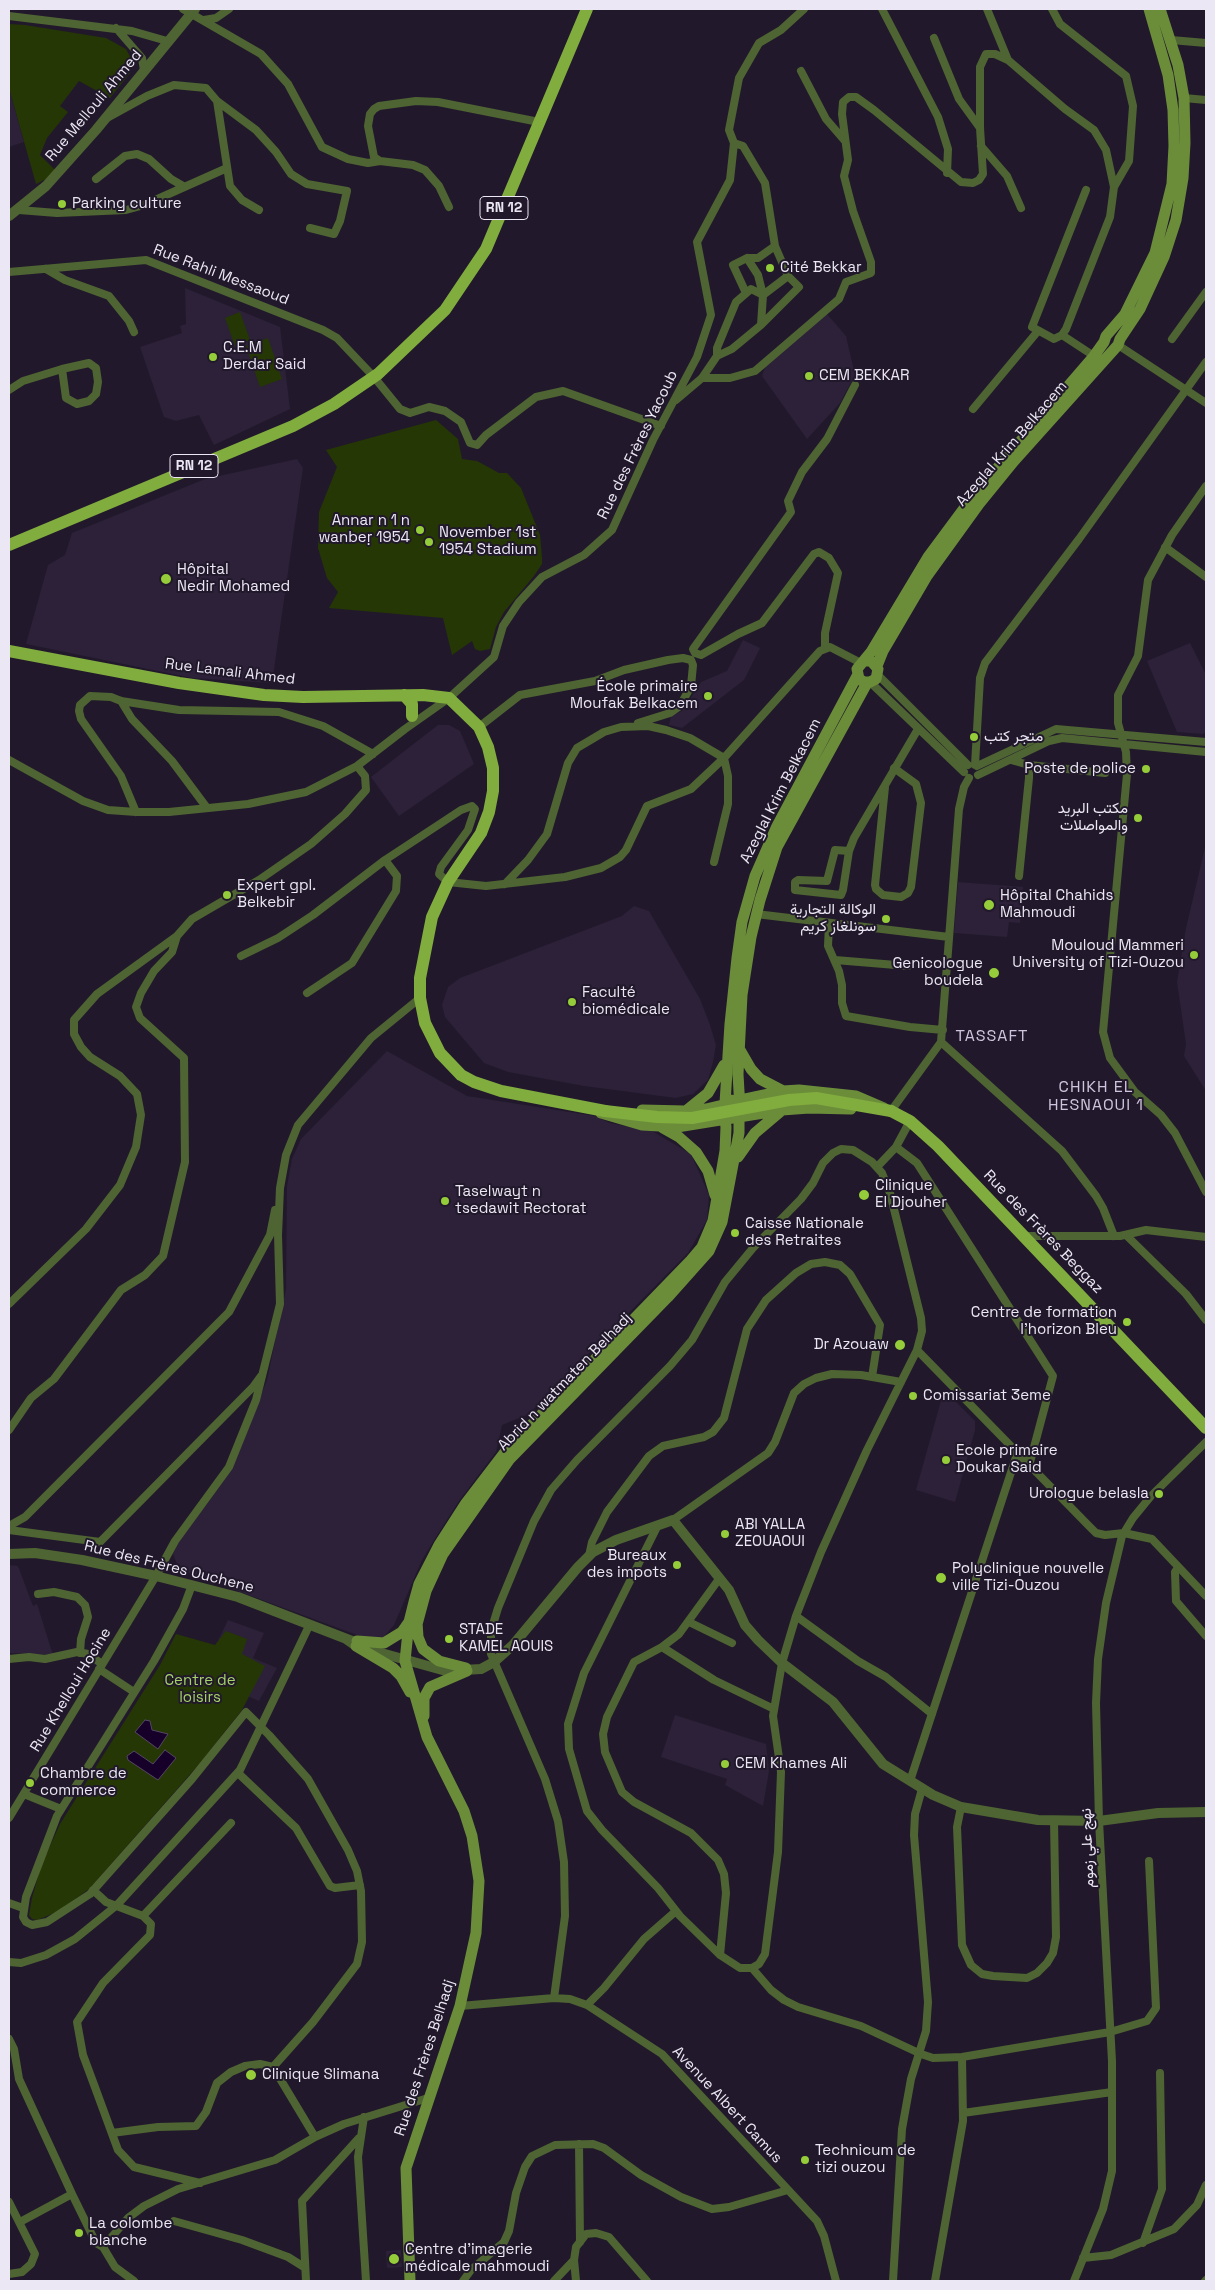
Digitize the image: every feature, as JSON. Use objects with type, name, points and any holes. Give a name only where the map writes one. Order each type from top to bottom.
[{"type":"main road","name":"RN 12","points":[[9,545],[293,426],[334,404],[374,377],[445,310],[486,249],[587,9]]},
{"type":"main road","points":[[1114,341],[1154,253],[1172,184],[1173,110],[1166,67],[1149,9]]},
{"type":"main road","points":[[1114,341],[1135,319],[1164,256],[1176,220],[1183,178],[1186,143],[1184,98],[1171,40],[1160,9]]},
{"type":"main road","name":"Azeglal Krim Belkacem","points":[[732,1110],[727,1056],[742,922],[754,876],[776,826],[857,676],[857,668],[928,557],[951,524],[998,466],[1094,356],[1114,341]]},
{"type":"main road","name":"Azeglal Krim Belkacem","points":[[732,1110],[739,1047],[742,995],[756,914],[777,847],[873,677],[882,651],[927,576],[1014,460],[1114,341]]},
{"type":"main road","name":"Rue Lamali Ahmed","points":[[9,651],[179,683],[264,695],[303,697],[423,695],[449,698]]},
{"type":"main road","points":[[857,676],[861,681],[873,677],[871,661],[862,662]]},
{"type":"main road","points":[[404,695],[412,704],[412,716]]},
{"type":"main road","points":[[449,698],[479,727],[488,747],[493,768],[493,790],[489,812],[478,840],[439,898],[426,937],[420,998],[425,1023],[434,1044],[461,1075],[474,1082],[501,1091],[600,1110],[627,1122],[659,1126],[689,1126],[783,1091],[815,1091],[856,1096],[890,1111]]},
{"type":"main road","points":[[739,1047],[751,1069],[760,1078],[783,1091]]},
{"type":"main road","points":[[685,1111],[697,1103],[712,1088],[723,1070],[727,1056]]},
{"type":"main road","name":"Rue des Frères Beggaz","points":[[600,1110],[657,1118],[692,1118],[789,1100],[816,1098],[890,1111],[910,1121],[938,1146],[1206,1428]]},
{"type":"main road","points":[[600,1110],[610,1107],[685,1111],[809,1108],[890,1111]]},
{"type":"main road","points":[[466,1669],[439,1661],[423,1649],[418,1637],[413,1621],[419,1584],[427,1567],[466,1503],[524,1431],[691,1260],[709,1232],[716,1204],[732,1110]]},
{"type":"main road","name":"Abrid n watmaten Belhadj","points":[[410,1677],[408,1659],[413,1621],[443,1554],[509,1460],[668,1297],[709,1251],[722,1222],[740,1132],[732,1110]]},
{"type":"main road","points":[[731,1173],[741,1152],[755,1133],[782,1110]]},
{"type":"main road","points":[[659,1126],[679,1137],[700,1156],[712,1182],[716,1204]]},
{"type":"main road","points":[[353,1642],[384,1643],[402,1632],[413,1621]]},
{"type":"main road","points":[[353,1642],[393,1668],[401,1676],[416,1702]]},
{"type":"main road","points":[[427,1737],[424,1698],[430,1687],[466,1669]]},
{"type":"main road","name":"Rue des Frères Belhadj","points":[[410,1677],[427,1737],[464,1811],[477,1859],[479,1907],[476,1933],[460,2006],[406,2168],[410,2281]]},
{"type":"street","points":[[204,20],[216,18],[229,9]]},
{"type":"street","points":[[672,403],[702,378],[717,356],[732,349],[761,325],[799,287],[788,276],[775,246],[764,183],[744,146],[734,143],[729,130],[739,78],[759,43],[781,30],[804,9]]},
{"type":"street","points":[[882,9],[938,117],[948,149],[947,173]]},
{"type":"street","points":[[987,9],[1008,60]]},
{"type":"street","points":[[1052,9],[1060,24],[1126,76],[1133,106],[1129,161],[1114,187]]},
{"type":"street","points":[[190,10],[261,54],[288,84],[322,147],[348,160],[413,165],[425,170],[439,186],[449,206]]},
{"type":"street","name":"Rue Mellouli Ahmed","points":[[9,216],[19,210],[46,186],[104,120],[190,10]]},
{"type":"street","points":[[9,16],[116,28],[167,41]]},
{"type":"street","points":[[116,28],[142,58],[144,70]]},
{"type":"street","points":[[934,38],[960,99],[980,128]]},
{"type":"street","points":[[1171,40],[1206,43]]},
{"type":"street","points":[[702,378],[730,378],[755,371],[839,299],[846,282],[865,277],[870,272],[871,262],[853,212],[844,176],[848,160],[843,102],[849,97],[856,97],[947,173],[961,182],[973,183],[979,180],[983,174],[980,128],[980,67],[982,58],[991,54],[1008,60],[1065,109],[1094,130],[1106,150],[1114,187],[1110,217],[1062,335],[1054,339],[1032,328],[1086,190]]},
{"type":"street","points":[[801,71],[826,119],[846,142]]},
{"type":"street","points":[[104,120],[147,96],[174,85],[206,88],[217,101],[256,130],[276,152],[291,174],[307,184],[347,191],[340,222],[334,234],[310,228]]},
{"type":"street","points":[[1184,98],[1206,100]]},
{"type":"street","points":[[217,101],[230,186],[242,200],[259,210]]},
{"type":"street","points":[[380,161],[374,157],[372,152],[368,126],[370,114],[379,106],[416,101],[438,102],[539,122]]},
{"type":"street","name":"Rue des Frères Yacoub","points":[[9,760],[83,801],[108,810],[169,812],[248,804],[306,792],[358,766],[405,729],[449,698],[494,657],[503,626],[519,602],[542,577],[584,555],[612,530],[672,403],[697,357],[711,316],[697,242],[730,180],[734,143]]},
{"type":"street","points":[[981,146],[1007,176],[1021,208]]},
{"type":"street","points":[[96,179],[125,156],[137,154],[149,159],[171,179],[183,186]]},
{"type":"street","points":[[19,210],[66,213],[126,210],[144,205],[227,168]]},
{"type":"street","points":[[746,293],[733,265],[747,258],[758,258],[775,246]]},
{"type":"street","points":[[747,258],[758,275],[763,294],[761,325]]},
{"type":"street","name":"Rue Rahli Messaoud","points":[[9,272],[146,260],[323,330],[337,338],[374,377],[400,409],[410,413],[429,407],[445,411],[461,422],[470,443],[477,445],[486,435],[536,396],[563,391],[661,426]]},
{"type":"street","points":[[46,269],[65,280],[109,296],[129,321],[134,332]]},
{"type":"street","points":[[763,294],[788,276]]},
{"type":"street","points":[[717,356],[717,348],[736,302],[751,290],[763,294]]},
{"type":"street","points":[[1172,340],[1206,292]]},
{"type":"street","points":[[973,408],[1038,331]]},
{"type":"street","points":[[1062,335],[1094,356]]},
{"type":"street","points":[[1114,341],[1206,402]]},
{"type":"street","points":[[890,1111],[941,1042],[960,809],[964,788],[971,769],[980,678],[985,663],[1079,539],[1206,362]]},
{"type":"street","points":[[9,390],[23,381],[62,369],[89,363],[96,368],[98,382],[96,394],[88,401],[77,404],[66,398],[62,369]]},
{"type":"street","points":[[505,884],[528,860],[547,834],[568,763],[577,748],[604,732],[670,714],[680,706],[691,686],[693,649],[695,645],[791,512],[788,501],[802,472],[827,440],[855,385]]},
{"type":"street","points":[[1206,486],[1165,547],[1146,588],[1138,656],[1118,695],[1117,715],[1128,760],[1103,1024],[1104,1040],[1110,1058],[1135,1092],[1161,1115],[1175,1133],[1206,1192]]},
{"type":"street","points":[[1165,547],[1206,577]]},
{"type":"street","points":[[241,956],[278,938],[313,915],[385,860],[461,810],[472,806],[475,809],[468,830],[441,867],[439,874],[448,882],[486,886],[566,877],[601,868],[620,857],[626,850],[647,806],[685,793],[724,758],[810,660],[825,647],[825,633],[838,573],[829,558],[819,552],[814,554],[762,623],[700,655],[668,660],[624,670],[595,680],[520,695],[479,727]]},
{"type":"street","points":[[825,647],[838,650],[862,662]]},
{"type":"street","points":[[873,677],[918,729],[971,769]]},
{"type":"street","points":[[873,677],[971,769],[975,778],[1049,741],[1062,738],[1124,746],[1206,752]]},
{"type":"street","points":[[405,729],[423,695]]},
{"type":"street","points":[[136,812],[121,776],[81,719],[79,711],[83,701],[90,696],[110,697],[121,701],[179,710],[279,712],[323,726],[373,754]]},
{"type":"street","points":[[121,701],[132,719],[172,761],[207,808]]},
{"type":"street","points":[[629,726],[648,726],[690,738],[724,758],[728,776],[728,804],[714,862]]},
{"type":"street","points":[[849,851],[834,850],[827,881],[798,880],[794,882],[794,890],[841,895],[849,851],[886,782],[918,729]]},
{"type":"street","points":[[971,769],[1056,729],[1206,742]]},
{"type":"street","points":[[1011,760],[1029,765],[1105,773]]},
{"type":"street","points":[[1019,876],[1030,778],[1029,765]]},
{"type":"street","points":[[9,1304],[86,1229],[120,1185],[136,1147],[141,1115],[137,1094],[120,1076],[90,1057],[80,1047],[74,1034],[74,1020],[98,994],[177,936],[192,919],[259,880],[311,844],[345,814],[366,790],[364,776],[358,766]]},
{"type":"street","points":[[886,782],[875,885],[876,890],[883,895],[901,897],[908,893],[911,887],[921,803],[916,784],[894,768]]},
{"type":"street","points":[[307,993],[352,963],[396,891],[397,876],[385,860]]},
{"type":"street","points":[[756,914],[949,937]]},
{"type":"street","points":[[829,924],[828,946],[835,960],[842,985],[842,1003],[846,1016],[900,1026],[943,1030]]},
{"type":"street","points":[[9,1430],[31,1398],[54,1379],[121,1290],[145,1275],[163,1256],[185,1162],[184,1058],[140,1018],[136,1007],[141,993],[154,971],[172,952],[177,936]]},
{"type":"street","points":[[835,960],[908,966]]},
{"type":"street","points":[[9,1526],[25,1517],[229,1312],[270,1235],[291,1140],[307,1112],[372,1038],[420,998]]},
{"type":"street","points":[[941,1042],[1062,1151],[1104,1208],[1114,1236]]},
{"type":"street","points":[[877,1167],[896,1147],[910,1121]]},
{"type":"street","points":[[896,1147],[917,1163],[1053,1376],[1029,1466]]},
{"type":"street","points":[[554,1998],[565,1916],[564,1862],[558,1822],[545,1779],[494,1662],[490,1643],[498,1608],[534,1521],[551,1490],[577,1460],[670,1366],[692,1340],[725,1282],[748,1254],[800,1199],[828,1158],[842,1149],[852,1150],[877,1167],[882,1173],[890,1193],[921,1318],[922,1331],[917,1350],[867,1450],[821,1552],[796,1616],[782,1663],[774,1710],[781,1772],[778,1852],[765,1954],[759,1964],[752,1968],[740,1968],[720,1955],[676,1911],[658,1888],[602,1830],[587,1811],[569,1749],[568,1724],[584,1673],[658,1524]]},
{"type":"street","name":"Rue Khelloui Hocine","points":[[9,1818],[156,1576],[175,1541],[229,1467],[256,1400],[280,1304],[278,1235],[280,1188]]},
{"type":"street","points":[[1024,1236],[1114,1236],[1146,1230],[1206,1237]]},
{"type":"street","points":[[1126,1235],[1186,1294],[1206,1320]]},
{"type":"street","points":[[589,1556],[597,1530],[607,1512],[649,1456],[663,1446],[704,1437],[713,1432],[724,1418],[747,1329],[766,1300],[796,1273],[811,1264],[825,1262],[840,1265],[850,1274],[880,1325],[872,1377]]},
{"type":"street","points":[[917,1350],[1096,1533],[1105,1535],[1124,1533],[1152,1539],[1206,1596]]},
{"type":"street","points":[[9,1530],[100,1542],[253,1387],[264,1372]]},
{"type":"street","points":[[494,1662],[513,1645],[589,1556],[610,1542],[673,1520],[768,1452],[775,1442],[794,1393],[804,1384],[816,1378],[832,1374],[872,1377],[901,1382]]},
{"type":"street","name":"نهج علي زموم","points":[[1074,2281],[1103,2209],[1112,2171],[1110,2032],[1099,1821],[1096,1704],[1098,1659],[1106,1602],[1116,1557],[1124,1533],[1133,1518],[1151,1496],[1206,1442]]},
{"type":"street","points":[[910,1781],[1017,1454]]},
{"type":"street","points":[[673,1520],[729,1590],[745,1625],[782,1663],[833,1702],[883,1764],[922,1789],[961,1807],[1038,1820],[1099,1821],[1158,1813],[1206,1812]]},
{"type":"street","name":"Rue des Frères Ouchene","points":[[9,1554],[35,1553],[82,1560],[156,1576],[238,1597],[353,1642],[446,1671],[481,1669],[494,1662]]},
{"type":"street","points":[[1178,1568],[1175,1572],[1176,1601],[1206,1636]]},
{"type":"street","points":[[719,1579],[689,1622],[662,1647],[634,1662],[608,1717],[603,1734],[606,1752],[622,1792],[634,1802],[691,1833],[718,1860],[724,1874],[726,1893],[720,1955]]},
{"type":"street","points":[[192,1585],[183,1608],[154,1661],[61,1809],[50,1831],[23,1908],[23,1917],[26,1922],[39,1925],[47,1922],[93,1890],[181,1792],[246,1712],[308,1779],[348,1850],[357,1871],[360,1885],[362,1942],[357,1964],[313,2022],[273,2067]]},
{"type":"street","points":[[38,1594],[54,1592],[77,1597],[85,1605],[88,1617],[81,1639],[80,1652]]},
{"type":"street","points":[[796,1616],[858,1661],[886,1677],[932,1714]]},
{"type":"street","points":[[689,1622],[732,1642]]},
{"type":"street","points":[[9,1962],[21,1963],[46,1955],[75,1939],[117,1905],[238,1773],[262,1728],[309,1626]]},
{"type":"street","points":[[662,1647],[714,1680],[774,1710]]},
{"type":"street","points":[[9,1659],[30,1657],[45,1659],[80,1652],[88,1654],[100,1667],[134,1692]]},
{"type":"street","points":[[238,1773],[296,1828],[330,1886],[335,1888],[360,1885]]},
{"type":"street","points":[[893,2281],[902,2129],[911,2079],[926,2031],[928,2002],[914,1835],[915,1814],[922,1789]]},
{"type":"street","points":[[24,1794],[61,1809]]},
{"type":"street","points":[[961,1807],[957,1827],[962,1945],[971,1965],[982,1974],[993,1976],[1027,1978],[1037,1973],[1047,1963],[1053,1953],[1056,1937],[1054,1820]]},
{"type":"street","points":[[143,1916],[230,1823]]},
{"type":"street","points":[[752,1968],[771,1990],[784,2000],[798,2007],[861,2026],[920,2054],[933,2058],[962,2057],[1110,2032],[1147,2022],[1156,2008],[1149,1861]]},
{"type":"street","points":[[93,1890],[106,1902],[143,1916],[151,1924],[150,1935],[103,1983],[77,2022],[83,2055],[118,2150],[134,2167],[202,2184]]},
{"type":"street","points":[[9,1902],[23,1908]]},
{"type":"street","points":[[587,2005],[604,1988],[644,1938],[676,1911]]},
{"type":"street","name":"Avenue Albert Camus","points":[[460,2006],[554,1998],[570,1999],[587,2005],[662,2054],[817,2221],[824,2236],[836,2281]]},
{"type":"street","points":[[9,2039],[14,2049],[19,2079],[96,2243],[103,2247],[115,2267],[134,2281]]},
{"type":"street","points":[[935,2281],[963,2113],[962,2057]]},
{"type":"street","points":[[112,2133],[164,2127],[196,2126],[206,2112],[217,2083],[232,2072],[245,2066],[260,2064],[273,2067],[315,2137]]},
{"type":"street","points":[[1143,2243],[1162,2189],[1160,2073]]},
{"type":"street","points":[[963,2113],[1112,2092]]},
{"type":"street","points":[[103,2247],[128,2218],[144,2206],[178,2189],[202,2184],[275,2160],[315,2137],[364,2117],[428,2098]]},
{"type":"street","points":[[364,2117],[359,2138],[358,2157],[366,2281]]},
{"type":"street","points":[[306,2281],[302,2201],[359,2138]]},
{"type":"street","points":[[579,2144],[580,2242]]},
{"type":"street","points":[[463,2281],[471,2270],[504,2242],[509,2231],[516,2193],[525,2167],[532,2156],[555,2145],[593,2144],[604,2148],[641,2175],[701,2206],[712,2209],[729,2207],[788,2190]]},
{"type":"street","points":[[1083,2258],[1111,2255],[1174,2229],[1197,2205],[1206,2185]]},
{"type":"street","points":[[20,2222],[72,2194]]},
{"type":"street","points":[[9,2202],[35,2254],[31,2264],[22,2272],[9,2274]]},
{"type":"street","points":[[174,2220],[251,2243],[288,2257],[304,2267]]},
{"type":"street","points":[[554,2281],[564,2273],[574,2260],[580,2242],[586,2234],[596,2233],[609,2237],[647,2281]]},
{"type":"street","points":[[574,2260],[576,2281]]},
{"type":"shaded area","points":[[9,88],[24,142],[9,147]]},
{"type":"shaded area","name":"C.E.M Derdar Said","points":[[185,288],[280,327],[290,409],[214,445],[199,415],[176,421],[164,417],[140,347],[182,333],[180,326],[186,324]]},
{"type":"shaded area","name":"CEM BEKKAR","points":[[826,313],[846,336],[855,375],[840,403],[807,439],[762,376],[767,362]]},
{"type":"shaded area","name":"Hôpital Nedir Mohamed","points":[[297,459],[303,468],[272,683],[192,678],[26,644],[48,565],[65,555],[72,533],[205,479]]},
{"type":"shaded area","name":"École primaire Moufak Belkacem","points":[[743,640],[760,648],[744,680],[682,728],[669,725],[671,716],[682,711],[701,682],[727,671]]},
{"type":"shaded area","points":[[1190,643],[1206,675],[1206,732],[1203,734],[1177,732],[1147,661]]},
{"type":"shaded area","points":[[438,725],[449,725],[460,731],[474,764],[399,816],[371,777]]},
{"type":"shaded area","name":"Mouloud Mammeri University of Tizi-Ouzou","points":[[1206,843],[1206,1091],[1184,1056],[1186,1044],[1177,982],[1186,928]]},
{"type":"shaded area","name":"Hôpital Chahids Mahmoudi","points":[[958,882],[1023,887],[1020,923],[1009,922],[1007,937],[954,933]]},
{"type":"shaded area","name":"Faculté biomédicale","points":[[634,906],[649,911],[700,999],[710,1025],[716,1045],[713,1062],[708,1080],[693,1094],[676,1098],[584,1086],[508,1072],[484,1063],[445,1017],[442,1005],[448,987],[460,978],[622,916]]},
{"type":"shaded area","points":[[387,1051],[467,1096],[595,1116],[610,1123],[652,1131],[691,1154],[709,1195],[707,1220],[688,1253],[529,1414],[502,1425],[496,1452],[459,1501],[436,1537],[422,1560],[394,1625],[381,1640],[368,1639],[186,1572],[177,1564],[173,1554],[188,1527],[232,1469],[267,1380],[286,1289],[287,1186],[292,1159],[301,1139]]},
{"type":"shaded area","name":"Ecole primaire Doukar Said","points":[[944,1390],[975,1421],[975,1430],[955,1502],[916,1490]]},
{"type":"shaded area","points":[[9,1565],[18,1566],[33,1606],[37,1604],[53,1655],[9,1653]]},
{"type":"shaded area","points":[[228,1620],[264,1633],[253,1658],[277,1668],[259,1701],[201,1676]]},
{"type":"shaded area","name":"CEM Khames Ali","points":[[675,1715],[766,1744],[769,1771],[763,1806],[725,1785],[727,1779],[661,1757]]},
{"type":"shaded area","points":[[145,1720],[150,1721],[152,1730],[168,1734],[158,1749],[135,1732]]},
{"type":"shaded area","points":[[165,1750],[176,1758],[158,1780],[128,1760],[127,1756],[134,1751],[153,1764]]},
{"type":"shaded area","name":"Centre d'imagerie médicale mahmoudi","points":[[401,2250],[402,2267],[387,2268],[386,2251]]},
{"type":"green space","points":[[9,24],[106,38],[126,49],[133,62],[130,73],[110,98],[79,81],[60,106],[68,112],[47,138],[40,155],[58,173],[36,184],[9,88]]},
{"type":"green space","points":[[240,312],[250,340],[235,346],[225,318]]},
{"type":"green space","points":[[268,338],[282,379],[260,387],[246,346]]},
{"type":"green space","name":"November 1st 1954 Stadium","points":[[436,420],[458,439],[462,459],[477,461],[499,473],[507,473],[521,488],[540,535],[542,558],[542,564],[534,576],[504,612],[496,627],[490,649],[480,651],[475,649],[472,641],[452,655],[443,618],[329,608],[338,592],[327,578],[318,548],[319,512],[337,467],[326,450]]},
{"type":"green space","name":"Centre de loisirs","points":[[226,1631],[247,1639],[242,1654],[265,1666],[242,1710],[200,1763],[89,1889],[57,1912],[37,1920],[32,1919],[29,1915],[41,1866],[60,1824],[160,1665],[176,1634],[215,1645]]},
{"type":"place","name":"Parking culture","points":[[62,204]]},
{"type":"place","name":"Cité Bekkar","points":[[770,268]]},
{"type":"place","name":"C.E.M Derdar Said","points":[[213,357]]},
{"type":"place","name":"CEM BEKKAR","points":[[809,376]]},
{"type":"place","name":"Annar n 1 n wanbeṛ 1954","points":[[420,530]]},
{"type":"place","name":"November 1st 1954 Stadium","points":[[429,542]]},
{"type":"place","name":"Hôpital Nedir Mohamed","points":[[166,579]]},
{"type":"place","name":"École primaire Moufak Belkacem","points":[[708,696]]},
{"type":"place","name":"متجر كتب","points":[[974,737]]},
{"type":"place","name":"Poste de police","points":[[1146,769]]},
{"type":"place","name":"مكتب البريد والمواصلات","points":[[1138,818]]},
{"type":"place","name":"Expert gpl. Belkebir","points":[[227,895]]},
{"type":"place","name":"Hôpital Chahids Mahmoudi","points":[[989,905]]},
{"type":"place","name":"الوكالة التجارية سونلغاز كريم","points":[[886,919]]},
{"type":"place","name":"Mouloud Mammeri University of Tizi-Ouzou","points":[[1194,955]]},
{"type":"place","name":"Genicologue boudela","points":[[994,973]]},
{"type":"place","name":"Faculté biomédicale","points":[[572,1002]]},
{"type":"place","name":"Clinique El Djouher","points":[[864,1195]]},
{"type":"place","name":"Taselwayt n tsedawit Rectorat","points":[[445,1201]]},
{"type":"place","name":"Caisse Nationale des Retraites","points":[[735,1233]]},
{"type":"place","name":"Centre de formation l’horizon Bleu","points":[[1127,1322]]},
{"type":"place","name":"Dr Azouaw","points":[[900,1345]]},
{"type":"place","name":"Comissariat 3eme","points":[[913,1396]]},
{"type":"place","name":"Ecole primaire Doukar Said","points":[[946,1460]]},
{"type":"place","name":"Urologue belasla","points":[[1159,1494]]},
{"type":"place","name":"ABI YALLA ZEOUAOUI","points":[[725,1534]]},
{"type":"place","name":"Bureaux des impots","points":[[677,1565]]},
{"type":"place","name":"Polyclinique nouvelle ville Tizi-Ouzou","points":[[941,1578]]},
{"type":"place","name":"STADE KAMEL AOUIS","points":[[449,1639]]},
{"type":"place","name":"CEM Khames Ali","points":[[725,1764]]},
{"type":"place","name":"Chambre de commerce","points":[[30,1783]]},
{"type":"place","name":"Clinique Slimana","points":[[251,2075]]},
{"type":"place","name":"Technicum de tizi ouzou","points":[[805,2160]]},
{"type":"place","name":"La colombe blanche","points":[[79,2233]]},
{"type":"place","name":"Centre d'imagerie médicale mahmoudi","points":[[394,2259]]},
{"type":"district","name":"TASSAFT","points":[[992,1037]]},
{"type":"district","name":"CHIKH EL HESNAOUI 1","points":[[1096,1097]]}]
